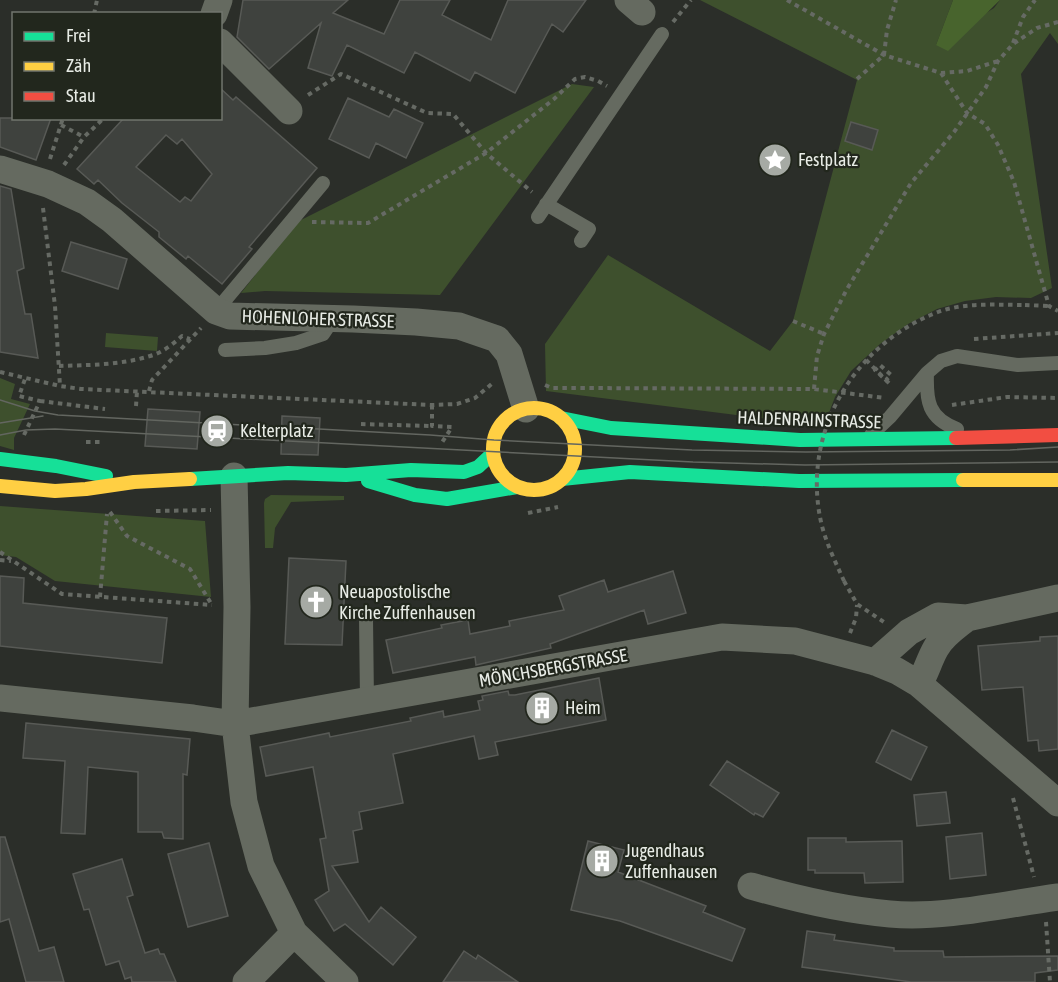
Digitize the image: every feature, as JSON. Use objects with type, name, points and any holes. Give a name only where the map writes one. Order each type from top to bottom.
[{"type":"main road","name":"HALDENRAINSTRASSE","points":[[526,409],[539,408],[550,411],[561,418],[622,429],[800,440],[1058,435]]},
{"type":"main road","points":[[517,487],[500,473],[495,464],[494,440],[505,420],[515,412],[526,409]]},
{"type":"main road","points":[[346,475],[415,495],[447,499],[493,489],[517,487],[541,490],[562,479],[570,469],[574,457],[575,445],[570,430],[561,418]]},
{"type":"main road","points":[[0,486],[55,491],[134,482],[288,473],[346,475],[411,470],[464,471],[478,466],[493,453]]},
{"type":"main road","points":[[0,459],[56,466],[134,482]]},
{"type":"main road","points":[[562,479],[630,472],[800,482],[1058,480]]},
{"type":"street","points":[[222,44],[289,111]]},
{"type":"street","name":"HOHENLOHER STRASSE","points":[[0,169],[48,184],[87,202],[112,220],[216,311],[230,316],[416,322],[459,326],[497,339],[509,354],[519,380],[526,409]]},
{"type":"street","points":[[234,477],[237,607],[234,724],[244,802],[261,866],[294,933],[345,982]]},
{"type":"street","points":[[875,662],[909,632],[938,616],[968,618],[1058,598]]},
{"type":"street","points":[[919,684],[936,648],[947,634],[968,618]]},
{"type":"street","name":"MÖNCHSBERGSTRASSE","points":[[0,698],[234,724],[722,637],[795,640],[875,662],[919,684],[1058,803]]},
{"type":"street","points":[[751,886],[789,897],[892,915],[940,913],[1049,898]]},
{"type":"street","points":[[246,982],[294,933]]},
{"type":"lane","points":[[538,218],[662,34]]},
{"type":"lane","points":[[216,311],[323,183]]},
{"type":"lane","points":[[546,204],[589,229],[581,241]]},
{"type":"lane","points":[[225,350],[265,348],[296,343],[323,334],[333,319]]},
{"type":"lane","points":[[864,440],[905,401],[927,373],[941,361],[957,356],[1018,365],[1058,363]]},
{"type":"lane","points":[[927,373],[928,405],[944,424],[986,437]]},
{"type":"lane","points":[[366,618],[367,701]]},
{"type":"path","points":[[662,34],[692,0]]},
{"type":"path","points":[[787,0],[885,55],[941,73],[968,71],[998,61]]},
{"type":"path","points":[[857,80],[885,55],[887,30],[896,0]]},
{"type":"path","points":[[1013,44],[1023,17],[1035,0]]},
{"type":"path","points":[[814,389],[817,356],[824,334],[847,289],[910,183],[967,113],[986,87],[998,61],[1013,44],[1037,28],[1058,22]]},
{"type":"path","points":[[941,73],[967,113],[985,124],[998,145],[1014,182],[1049,306]]},
{"type":"path","points":[[289,111],[301,99],[341,75],[427,113],[453,114],[486,153],[546,204]]},
{"type":"path","points":[[290,221],[368,223],[486,153],[554,99],[575,79],[585,77],[598,81],[621,94]]},
{"type":"path","points":[[60,386],[43,204],[48,184],[48,165],[62,120]]},
{"type":"path","points":[[48,184],[84,137],[102,120]]},
{"type":"path","points":[[61,125],[84,137]]},
{"type":"path","points":[[909,632],[879,620],[857,604],[833,558],[820,518],[817,490],[818,458],[837,399],[855,372],[880,346],[910,326],[939,312],[968,305],[1049,306],[1058,311]]},
{"type":"path","points":[[149,391],[152,380],[216,311]]},
{"type":"path","points":[[793,321],[824,334]]},
{"type":"path","points":[[59,366],[88,365],[152,356],[182,336],[190,339]]},
{"type":"path","points":[[866,360],[873,366],[880,373],[886,380],[891,375],[880,365],[875,370],[893,387]]},
{"type":"path","points":[[0,372],[60,386],[432,405],[457,404],[475,398],[492,382],[519,380],[530,380],[552,388],[814,389],[905,401]]},
{"type":"path","points":[[136,406],[137,391]]},
{"type":"path","points":[[928,405],[948,406],[1007,397],[1058,398]]},
{"type":"path","points":[[40,401],[105,409]]},
{"type":"path","points":[[361,424],[432,426]]},
{"type":"path","points":[[100,597],[108,509],[127,536],[190,569],[212,605]]},
{"type":"path","points":[[0,552],[62,594],[191,603]]},
{"type":"path","points":[[0,560],[12,561]]},
{"type":"path","points":[[1012,799],[1049,898],[1050,982]]},
{"type":"shaded area","points":[[700,0],[953,0],[936,45],[994,8],[1000,0],[1058,0],[1058,44],[1050,33],[1021,74],[1052,288],[1031,298],[996,297],[965,301],[937,309],[908,324],[880,344],[851,371],[835,397],[824,426],[546,391],[545,344],[608,255],[770,351],[793,321],[857,80]]},
{"type":"shaded area","points":[[953,0],[1000,0],[948,51],[936,45]]},
{"type":"shaded area","points":[[572,84],[594,87],[440,295],[265,291],[241,293],[297,222]]},
{"type":"shaded area","points":[[106,333],[158,337],[157,351],[105,347]]},
{"type":"shaded area","points":[[0,378],[15,384],[11,399],[30,404],[14,438],[14,450],[0,446]]},
{"type":"shaded area","points":[[271,495],[344,496],[344,500],[291,502],[275,528],[273,548],[265,548],[264,503],[265,499]]},
{"type":"shaded area","points":[[0,506],[205,521],[211,597],[55,581],[16,557],[0,555]]},
{"type":"building","points":[[243,0],[348,0],[333,13],[384,34],[400,0],[450,0],[442,15],[491,40],[508,0],[586,0],[563,32],[552,24],[515,93],[475,72],[470,81],[415,52],[404,73],[347,45],[332,76],[308,68],[321,23],[269,69],[237,37]]},
{"type":"building","points":[[222,90],[233,100],[236,97],[317,168],[249,247],[252,249],[222,284],[188,256],[186,259],[159,237],[159,232],[122,203],[98,180],[94,184],[77,169],[122,120],[222,120]],"holes":[[[166,135],[177,144],[182,139],[212,174],[191,201],[185,197],[180,202],[136,167]]]},
{"type":"building","points":[[348,98],[389,117],[394,109],[423,123],[406,158],[376,143],[369,158],[329,139]]},
{"type":"building","points":[[0,118],[50,120],[36,160],[0,147]]},
{"type":"building","points":[[851,122],[878,130],[872,150],[845,141]]},
{"type":"building","points":[[0,186],[11,189],[24,268],[17,271],[25,314],[31,314],[38,358],[0,352]]},
{"type":"building","points":[[71,242],[127,259],[118,289],[62,271]]},
{"type":"building","points":[[148,409],[200,412],[197,449],[145,446]]},
{"type":"building","points":[[282,416],[320,418],[318,455],[281,454]]},
{"type":"building","name":"Neuapostolische Kirche Zuffenhausen","points":[[289,558],[346,561],[342,645],[285,644]]},
{"type":"building","points":[[673,571],[686,613],[648,624],[644,610],[550,644],[551,648],[476,665],[475,657],[393,673],[386,640],[468,620],[470,634],[510,626],[509,621],[564,610],[559,596],[604,580],[608,592]]},
{"type":"building","points":[[0,576],[24,578],[23,603],[167,618],[162,663],[0,646]]},
{"type":"building","points":[[1058,636],[1058,749],[1039,751],[1038,740],[1028,741],[1023,687],[982,690],[978,646],[1040,641],[1040,637]]},
{"type":"building","points":[[599,678],[606,720],[495,742],[498,755],[479,759],[474,736],[393,754],[403,803],[359,812],[362,829],[353,831],[358,862],[332,866],[369,922],[381,907],[416,937],[393,965],[345,924],[334,931],[315,900],[329,891],[320,839],[326,838],[313,767],[266,776],[260,747],[329,733],[330,737],[411,721],[410,718],[443,711],[444,717],[480,710],[478,701],[483,700],[482,696],[508,691],[509,695],[515,695]]},
{"type":"building","points":[[26,723],[190,739],[187,775],[183,774],[183,839],[164,838],[162,832],[138,832],[138,772],[88,767],[85,834],[61,833],[65,761],[23,758]]},
{"type":"building","points":[[892,730],[927,747],[911,780],[876,762]]},
{"type":"building","points":[[727,761],[779,793],[763,817],[755,813],[754,815],[710,785]]},
{"type":"building","points":[[946,792],[950,823],[917,826],[914,795]]},
{"type":"building","points":[[982,833],[986,875],[950,879],[946,837]]},
{"type":"building","points":[[0,837],[5,837],[39,951],[54,947],[64,982],[26,982],[9,919],[0,922]]},
{"type":"building","points":[[808,838],[846,838],[846,842],[902,841],[903,882],[865,883],[864,873],[815,873],[815,870],[808,870]]},
{"type":"building","name":"Jugendhaus Zuffenhausen","points":[[588,841],[624,850],[618,872],[706,906],[703,912],[745,929],[732,961],[620,921],[571,910]]},
{"type":"building","points":[[209,843],[228,916],[188,927],[168,854]]},
{"type":"building","points":[[122,859],[133,895],[127,897],[145,953],[158,949],[160,954],[164,954],[176,982],[132,982],[131,977],[125,979],[119,961],[106,965],[89,909],[84,910],[73,874]]},
{"type":"building","points":[[807,931],[835,935],[834,940],[894,948],[894,951],[943,951],[944,957],[1058,956],[1058,970],[1035,973],[1035,982],[911,982],[802,967]]},
{"type":"building","points":[[464,951],[476,959],[478,955],[518,982],[443,982]]},
{"type":"tram line","points":[[0,400],[35,411],[58,415],[692,450],[806,452],[1010,450],[1058,447]]},
{"type":"tram line","points":[[0,423],[43,416]]},
{"type":"tram line","points":[[0,435],[26,430],[55,429],[693,462],[805,465],[1058,462]]},
{"type":"traffic: fast","points":[[561,418],[611,428],[800,440],[956,438]]},
{"type":"traffic: fast","points":[[190,479],[288,473],[346,475],[411,470],[464,472],[478,467],[493,453]]},
{"type":"traffic: fast","points":[[0,459],[56,466],[106,476]]},
{"type":"traffic: fast","points":[[562,479],[630,472],[799,481],[963,480]]},
{"type":"traffic: fast","points":[[368,481],[415,495],[447,499],[517,487]]},
{"type":"traffic: slow","points":[[534,408],[550,411],[563,420],[572,433],[575,449],[572,465],[563,478],[550,487],[534,490],[518,487],[505,478],[496,465],[493,449],[496,433],[505,420],[518,411],[534,408]]},
{"type":"traffic: slow","points":[[0,486],[55,491],[134,482],[190,479]]},
{"type":"traffic: slow","points":[[963,480],[1058,480]]},
{"type":"traffic: jam","points":[[956,438],[1058,435]]},
{"type":"place","name":"Festplatz","points":[[775,160]]},
{"type":"place","name":"Kelterplatz","points":[[217,431]]},
{"type":"place","name":"Neuapostolische Kirche Zuffenhausen","points":[[316,602]]},
{"type":"place","name":"Heim","points":[[542,708]]},
{"type":"place","name":"Jugendhaus Zuffenhausen","points":[[602,861]]}]
